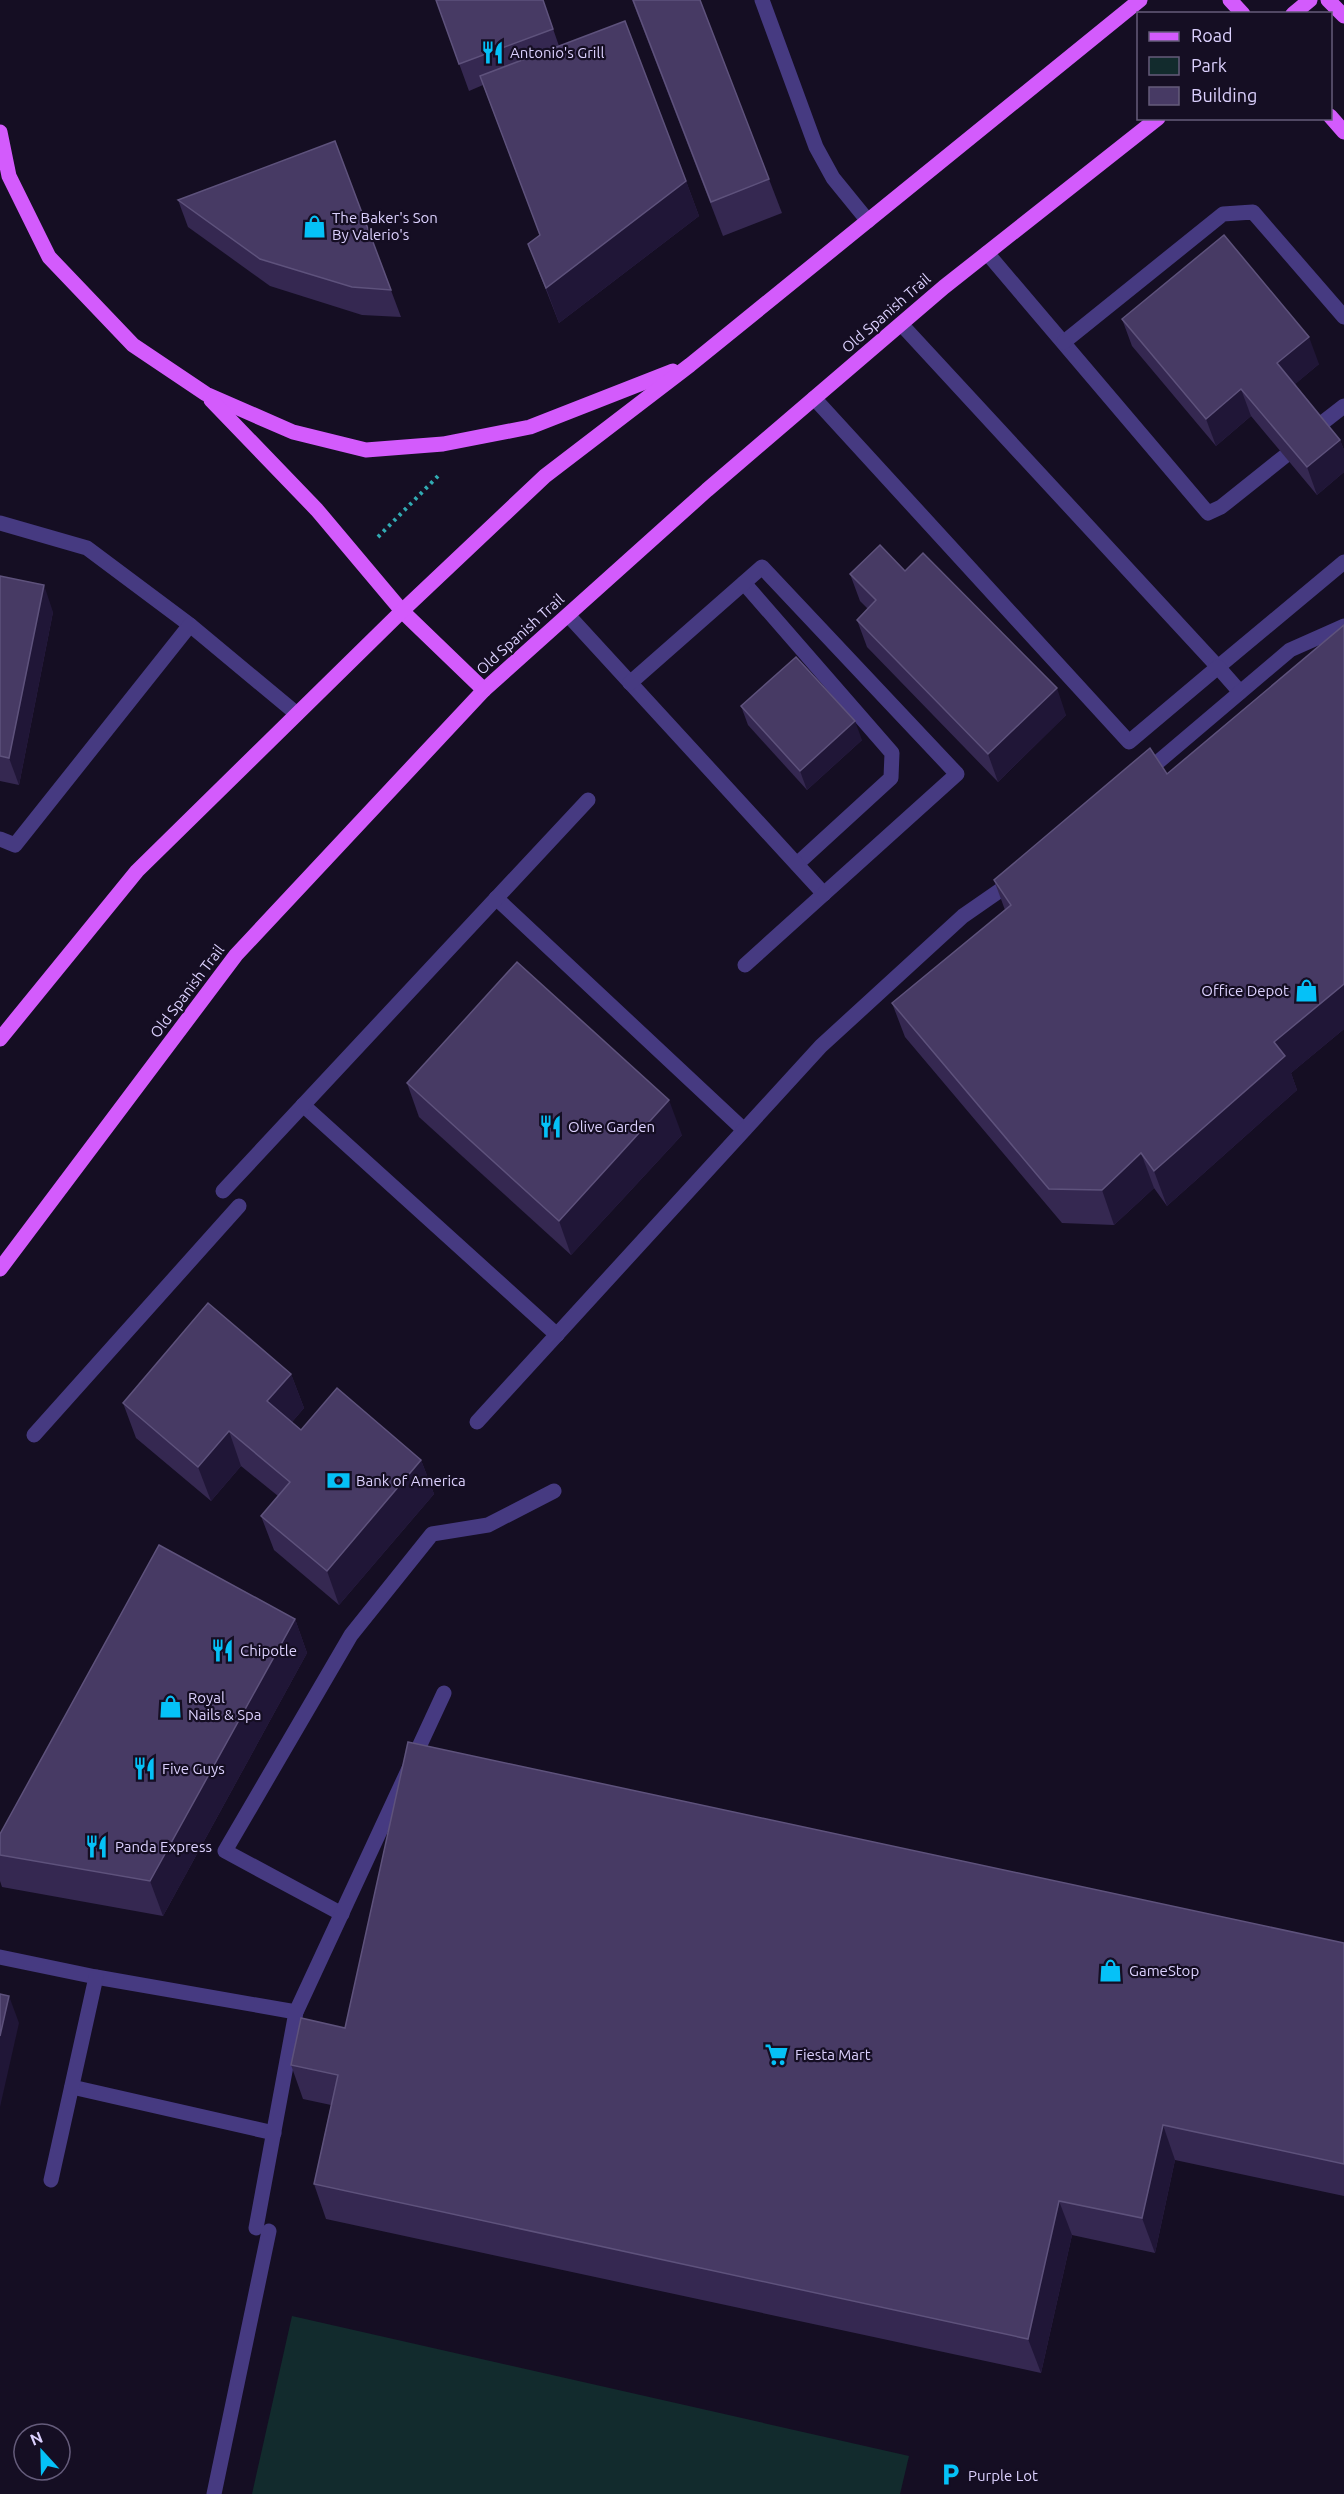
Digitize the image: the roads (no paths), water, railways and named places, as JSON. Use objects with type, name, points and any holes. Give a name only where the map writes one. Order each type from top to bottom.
[{"type":"main road","points":[[0,1039],[137,871],[402,611],[545,476],[690,365],[1140,0]]},
{"type":"main road","points":[[1230,0],[1241,12]]},
{"type":"main road","points":[[1295,12],[1310,0]]},
{"type":"main road","points":[[1328,0],[1344,16]]},
{"type":"main road","points":[[1332,118],[1344,132]]},
{"type":"main road","name":"Old Spanish Trail","points":[[0,1269],[236,955],[484,690],[901,324],[1155,120]]},
{"type":"main road","points":[[0,132],[9,176],[49,257],[133,345],[206,394],[293,432],[366,450],[443,444],[530,427],[690,365]]},
{"type":"main road","points":[[206,394],[318,510],[402,611],[484,690]]},
{"type":"lane","points":[[762,0],[816,147],[833,178],[868,221]]},
{"type":"lane","points":[[1064,342],[1223,214],[1253,212],[1344,317]]},
{"type":"lane","points":[[987,253],[1208,513],[1221,507],[1285,456]]},
{"type":"lane","points":[[901,324],[1240,692]]},
{"type":"lane","points":[[814,398],[1129,742],[1344,562]]},
{"type":"lane","points":[[1317,427],[1344,406]]},
{"type":"lane","points":[[0,523],[87,548],[190,625],[297,714]]},
{"type":"lane","points":[[630,683],[762,567],[957,774],[745,965]]},
{"type":"lane","points":[[744,583],[892,753],[891,778],[797,864]]},
{"type":"lane","points":[[568,615],[824,894]]},
{"type":"lane","points":[[0,839],[15,845],[190,625]]},
{"type":"lane","points":[[1132,784],[1290,650],[1344,626]]},
{"type":"lane","points":[[223,1191],[588,800]]},
{"type":"lane","points":[[477,1422],[821,1046],[963,915],[1024,874]]},
{"type":"lane","points":[[496,898],[744,1130]]},
{"type":"lane","points":[[303,1105],[557,1335]]},
{"type":"lane","points":[[34,1435],[239,1206]]},
{"type":"lane","points":[[342,1914],[225,1851],[351,1635],[432,1534],[488,1525],[554,1491]]},
{"type":"lane","points":[[214,2494],[263,2229],[274,2133],[296,2012],[444,1693]]},
{"type":"lane","points":[[0,1958],[296,2012]]},
{"type":"lane","points":[[51,2181],[96,1977]]},
{"type":"lane","points":[[72,2087],[274,2133]]},
{"type":"place","name":"Antonio's Grill","points":[[492,52]]},
{"type":"place","name":"The Baker's Son By Valerio's","points":[[314,226]]},
{"type":"place","name":"Office Depot","points":[[1307,990]]},
{"type":"place","name":"Olive Garden","points":[[550,1126]]},
{"type":"place","name":"Bank of America","points":[[338,1480]]},
{"type":"place","name":"Chipotle","points":[[222,1650]]},
{"type":"place","name":"Royal Nails & Spa","points":[[170,1706]]},
{"type":"place","name":"Five Guys","points":[[144,1768]]},
{"type":"place","name":"Panda Express","points":[[97,1846]]},
{"type":"place","name":"GameStop","points":[[1111,1970]]},
{"type":"place","name":"Fiesta Mart","points":[[777,2054]]},
{"type":"place","name":"Purple Lot","points":[[950,2475]]}]
